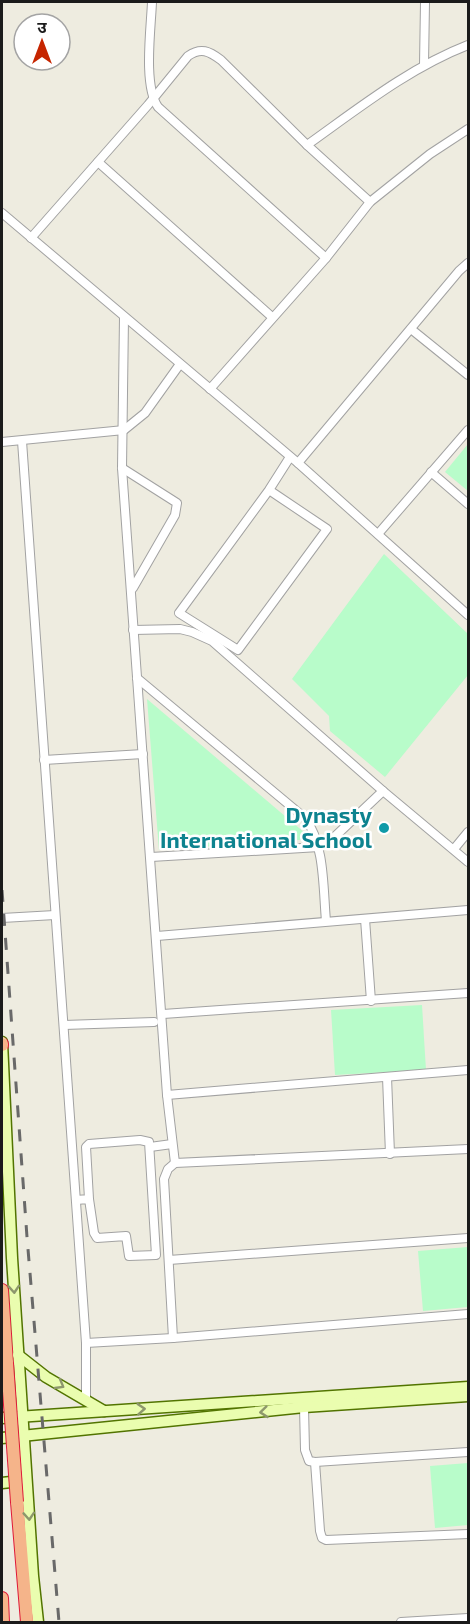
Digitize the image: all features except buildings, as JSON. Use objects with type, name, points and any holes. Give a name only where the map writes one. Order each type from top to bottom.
[{"type":"highway","points":[[2,1290],[27,1623]]},
{"type":"highway","points":[[2,1598],[3,1623]]},
{"type":"main road","points":[[2,1044],[18,1355],[38,1623]]},
{"type":"main road","points":[[18,1355],[46,1377],[105,1412]]},
{"type":"main road","points":[[2,1388],[13,1384],[20,1378]]},
{"type":"main road","points":[[2,1418],[468,1387]]},
{"type":"main road","points":[[2,1438],[304,1407],[468,1396]]},
{"type":"main road","points":[[2,1483],[20,1485],[27,1491]]},
{"type":"street","points":[[152,2],[149,80],[153,100],[166,115],[326,258]]},
{"type":"street","points":[[424,2],[424,65]]},
{"type":"street","points":[[308,146],[386,88],[424,65],[468,45]]},
{"type":"street","points":[[31,238],[153,100],[188,56],[195,51],[203,50],[211,52],[221,60],[308,146],[370,202]]},
{"type":"street","points":[[210,389],[326,258],[370,202],[430,153],[468,129]]},
{"type":"street","points":[[98,162],[272,317]]},
{"type":"street","points":[[2,213],[290,456],[468,615]]},
{"type":"street","points":[[298,464],[468,263]]},
{"type":"street","points":[[124,317],[122,468],[163,1014],[167,1095],[175,1163]]},
{"type":"street","points":[[411,329],[468,375]]},
{"type":"street","points":[[2,442],[124,430],[145,413],[180,364]]},
{"type":"street","points":[[378,534],[468,430]]},
{"type":"street","points":[[22,441],[86,1342],[86,1400]]},
{"type":"street","points":[[269,490],[327,529],[238,650],[179,614],[269,490],[290,456]]},
{"type":"street","points":[[122,468],[177,503],[175,515],[132,589]]},
{"type":"street","points":[[431,472],[468,504]]},
{"type":"street","points":[[133,630],[180,629],[212,641],[383,791],[468,862]]},
{"type":"street","points":[[137,678],[306,818],[314,829],[319,847],[326,921]]},
{"type":"street","points":[[44,760],[143,754]]},
{"type":"street","points":[[151,857],[319,847],[328,843],[383,791]]},
{"type":"street","points":[[454,849],[468,832]]},
{"type":"street","points":[[157,936],[468,910]]},
{"type":"street","points":[[2,918],[55,915]]},
{"type":"street","points":[[365,919],[371,1001]]},
{"type":"street","points":[[163,1014],[468,993]]},
{"type":"street","points":[[64,1025],[154,1022]]},
{"type":"street","points":[[167,1095],[468,1070]]},
{"type":"street","points":[[387,1077],[390,1154]]},
{"type":"street","points":[[140,1140],[149,1143],[156,1255],[129,1256],[126,1236],[97,1238],[94,1233],[89,1199],[86,1147],[89,1144],[140,1140]]},
{"type":"street","points":[[150,1147],[172,1144]]},
{"type":"street","points":[[173,1338],[164,1179],[168,1169],[175,1163],[468,1149]]},
{"type":"street","points":[[76,1200],[89,1199]]},
{"type":"street","points":[[169,1260],[468,1238]]},
{"type":"street","points":[[86,1342],[173,1338],[468,1314]]},
{"type":"street","points":[[304,1407],[305,1450],[309,1461],[468,1452]]},
{"type":"street","points":[[315,1462],[320,1531],[322,1538],[326,1540],[468,1534]]},
{"type":"street","points":[[401,1623],[468,1618]]},
{"type":"green space","points":[[468,444],[468,491],[445,472]]},
{"type":"green space","points":[[384,554],[468,634],[468,675],[385,777],[330,731],[329,716],[292,679]]},
{"type":"green space","points":[[147,699],[312,839],[159,850]]},
{"type":"green space","points":[[422,1005],[426,1070],[335,1075],[331,1010]]},
{"type":"green space","points":[[468,1247],[468,1307],[423,1311],[418,1251]]},
{"type":"green space","points":[[468,1463],[468,1525],[435,1528],[430,1466]]},
{"type":"railway","points":[[2,890],[27,1237],[59,1622]]},
{"type":"place","name":"Dynasty International School","points":[[384,828]]}]
